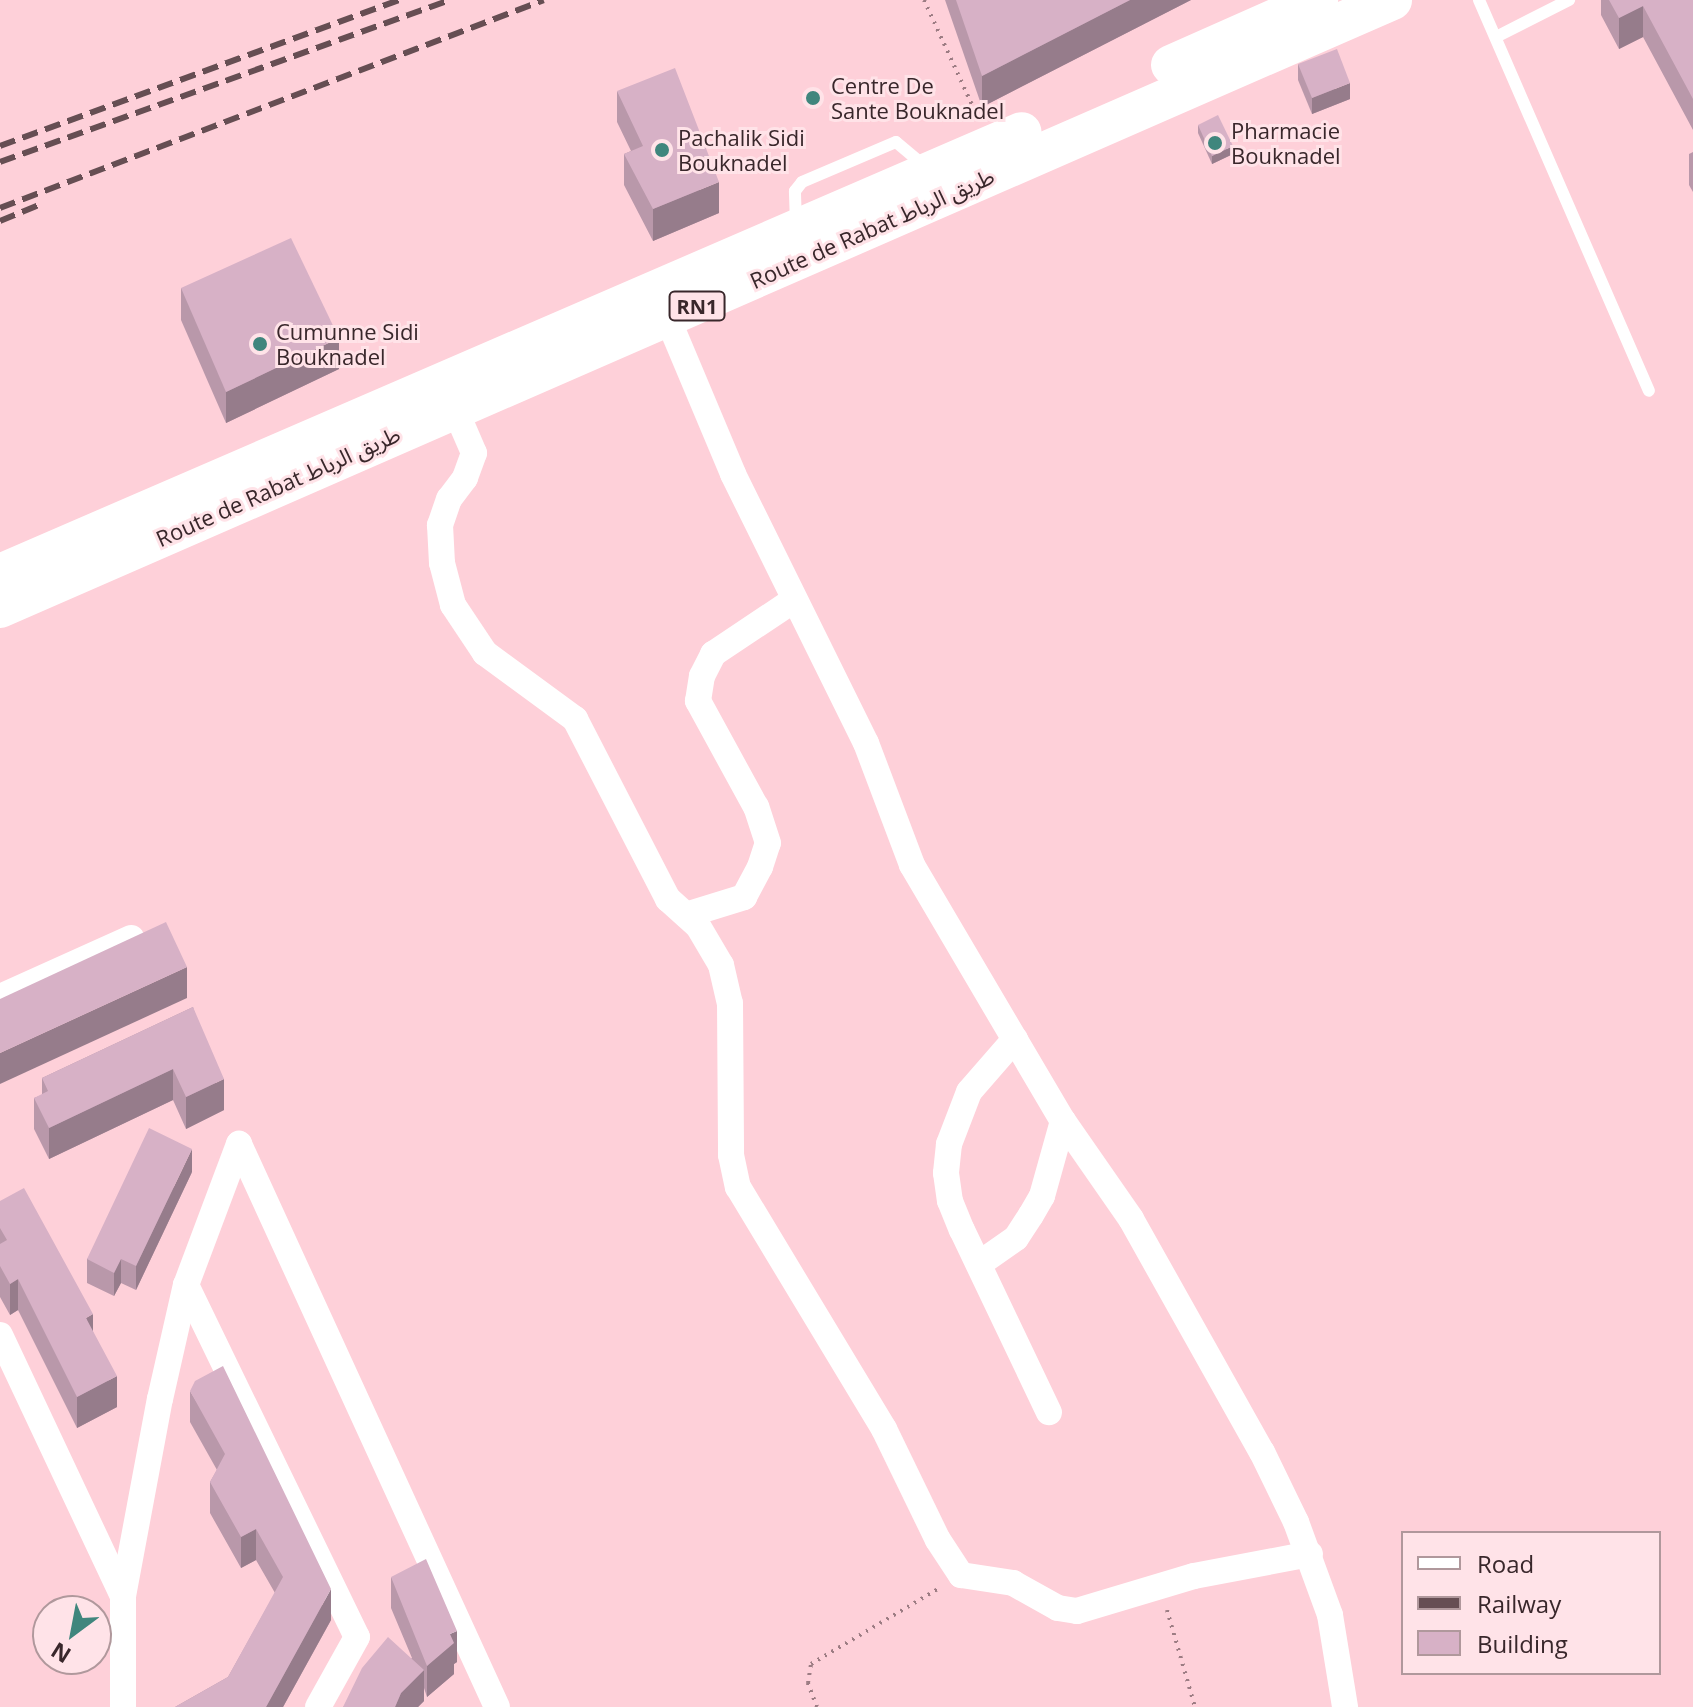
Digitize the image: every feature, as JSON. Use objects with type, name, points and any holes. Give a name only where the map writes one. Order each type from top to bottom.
[{"type":"main road","name":"Route de Rabat طريق الرباط","points":[[0,574],[499,375],[668,319],[936,185],[1224,57],[1318,0]]},
{"type":"main road","name":"Route de Rabat طريق الرباط","points":[[0,608],[455,409],[499,375],[797,230],[936,185],[991,146],[1224,57],[1392,0]]},
{"type":"street","points":[[668,319],[733,474],[866,743],[912,865],[1063,1121],[1131,1219],[1262,1452],[1310,1554],[1330,1615],[1345,1707]]},
{"type":"street","points":[[455,409],[474,453],[465,478],[449,499],[440,525],[442,563],[453,605],[485,653],[575,719],[668,899],[698,926],[714,952],[726,983],[731,1155],[738,1187],[826,1338],[884,1429],[938,1540],[961,1575],[1013,1583],[1058,1608],[1077,1611],[1160,1585],[1310,1554]]},
{"type":"street","points":[[686,915],[744,897],[760,867],[768,843],[756,807],[698,701],[702,676],[713,654],[794,600]]},
{"type":"street","points":[[0,997],[131,938]]},
{"type":"street","points":[[1015,1039],[969,1092],[949,1144],[946,1173],[950,1201],[1049,1412]]},
{"type":"street","points":[[979,1264],[1016,1238],[1031,1215],[1042,1196],[1063,1121]]},
{"type":"street","points":[[123,1707],[123,1596],[186,1285],[239,1144],[497,1707]]},
{"type":"street","points":[[186,1285],[357,1637],[318,1707]]},
{"type":"street","points":[[0,1335],[123,1596]]},
{"type":"lane","points":[[1479,0],[1649,391]]},
{"type":"lane","points":[[1496,37],[1569,0]]},
{"type":"path","points":[[924,0],[991,146]]},
{"type":"path","points":[[817,1707],[808,1683],[811,1664],[961,1575]]},
{"type":"path","points":[[1160,1585],[1195,1707]]},
{"type":"building","points":[[956,0],[1130,0],[982,76]]},
{"type":"building","points":[[1609,0],[1693,0],[1693,99],[1643,6],[1619,18]]},
{"type":"building","points":[[1337,49],[1350,83],[1312,98],[1298,64]]},
{"type":"building","name":"Pachalik Sidi Bouknadel","points":[[675,68],[719,182],[653,209],[624,154],[643,146],[617,91]]},
{"type":"building","name":"Pharmacie Bouknadel","points":[[1218,115],[1233,146],[1212,156],[1198,125]]},
{"type":"building","name":"Cumunne Sidi Bouknadel","points":[[291,238],[339,338],[226,392],[181,288]]},
{"type":"building","points":[[166,922],[187,967],[0,1053],[0,999]]},
{"type":"building","points":[[193,1007],[224,1079],[186,1097],[173,1069],[49,1128],[34,1098],[48,1091],[42,1078]]},
{"type":"building","points":[[149,1128],[192,1149],[136,1266],[121,1259],[114,1273],[87,1259]]},
{"type":"building","points":[[24,1188],[93,1314],[86,1318],[117,1376],[77,1397],[18,1279],[10,1284],[0,1266],[0,1244],[7,1240],[0,1228],[0,1201]]},
{"type":"building","points":[[223,1366],[331,1589],[266,1707],[175,1707],[228,1677],[283,1577],[256,1529],[241,1537],[210,1482],[225,1454],[190,1391],[195,1381]]},
{"type":"building","points":[[426,1559],[457,1631],[450,1634],[454,1643],[427,1666],[391,1577]]},
{"type":"building","points":[[388,1637],[424,1670],[401,1693],[395,1707],[343,1707],[362,1668]]},
{"type":"railway","points":[[0,146],[400,0]]},
{"type":"railway","points":[[0,162],[451,0]]},
{"type":"railway","points":[[0,208],[544,0]]},
{"type":"railway","points":[[0,221],[39,205]]},
{"type":"place","name":"Centre De Sante Bouknadel","points":[[813,98]]},
{"type":"place","name":"Pharmacie Bouknadel","points":[[1215,143]]},
{"type":"place","name":"Pachalik Sidi Bouknadel","points":[[662,150]]},
{"type":"place","name":"Cumunne Sidi Bouknadel","points":[[260,344]]}]
